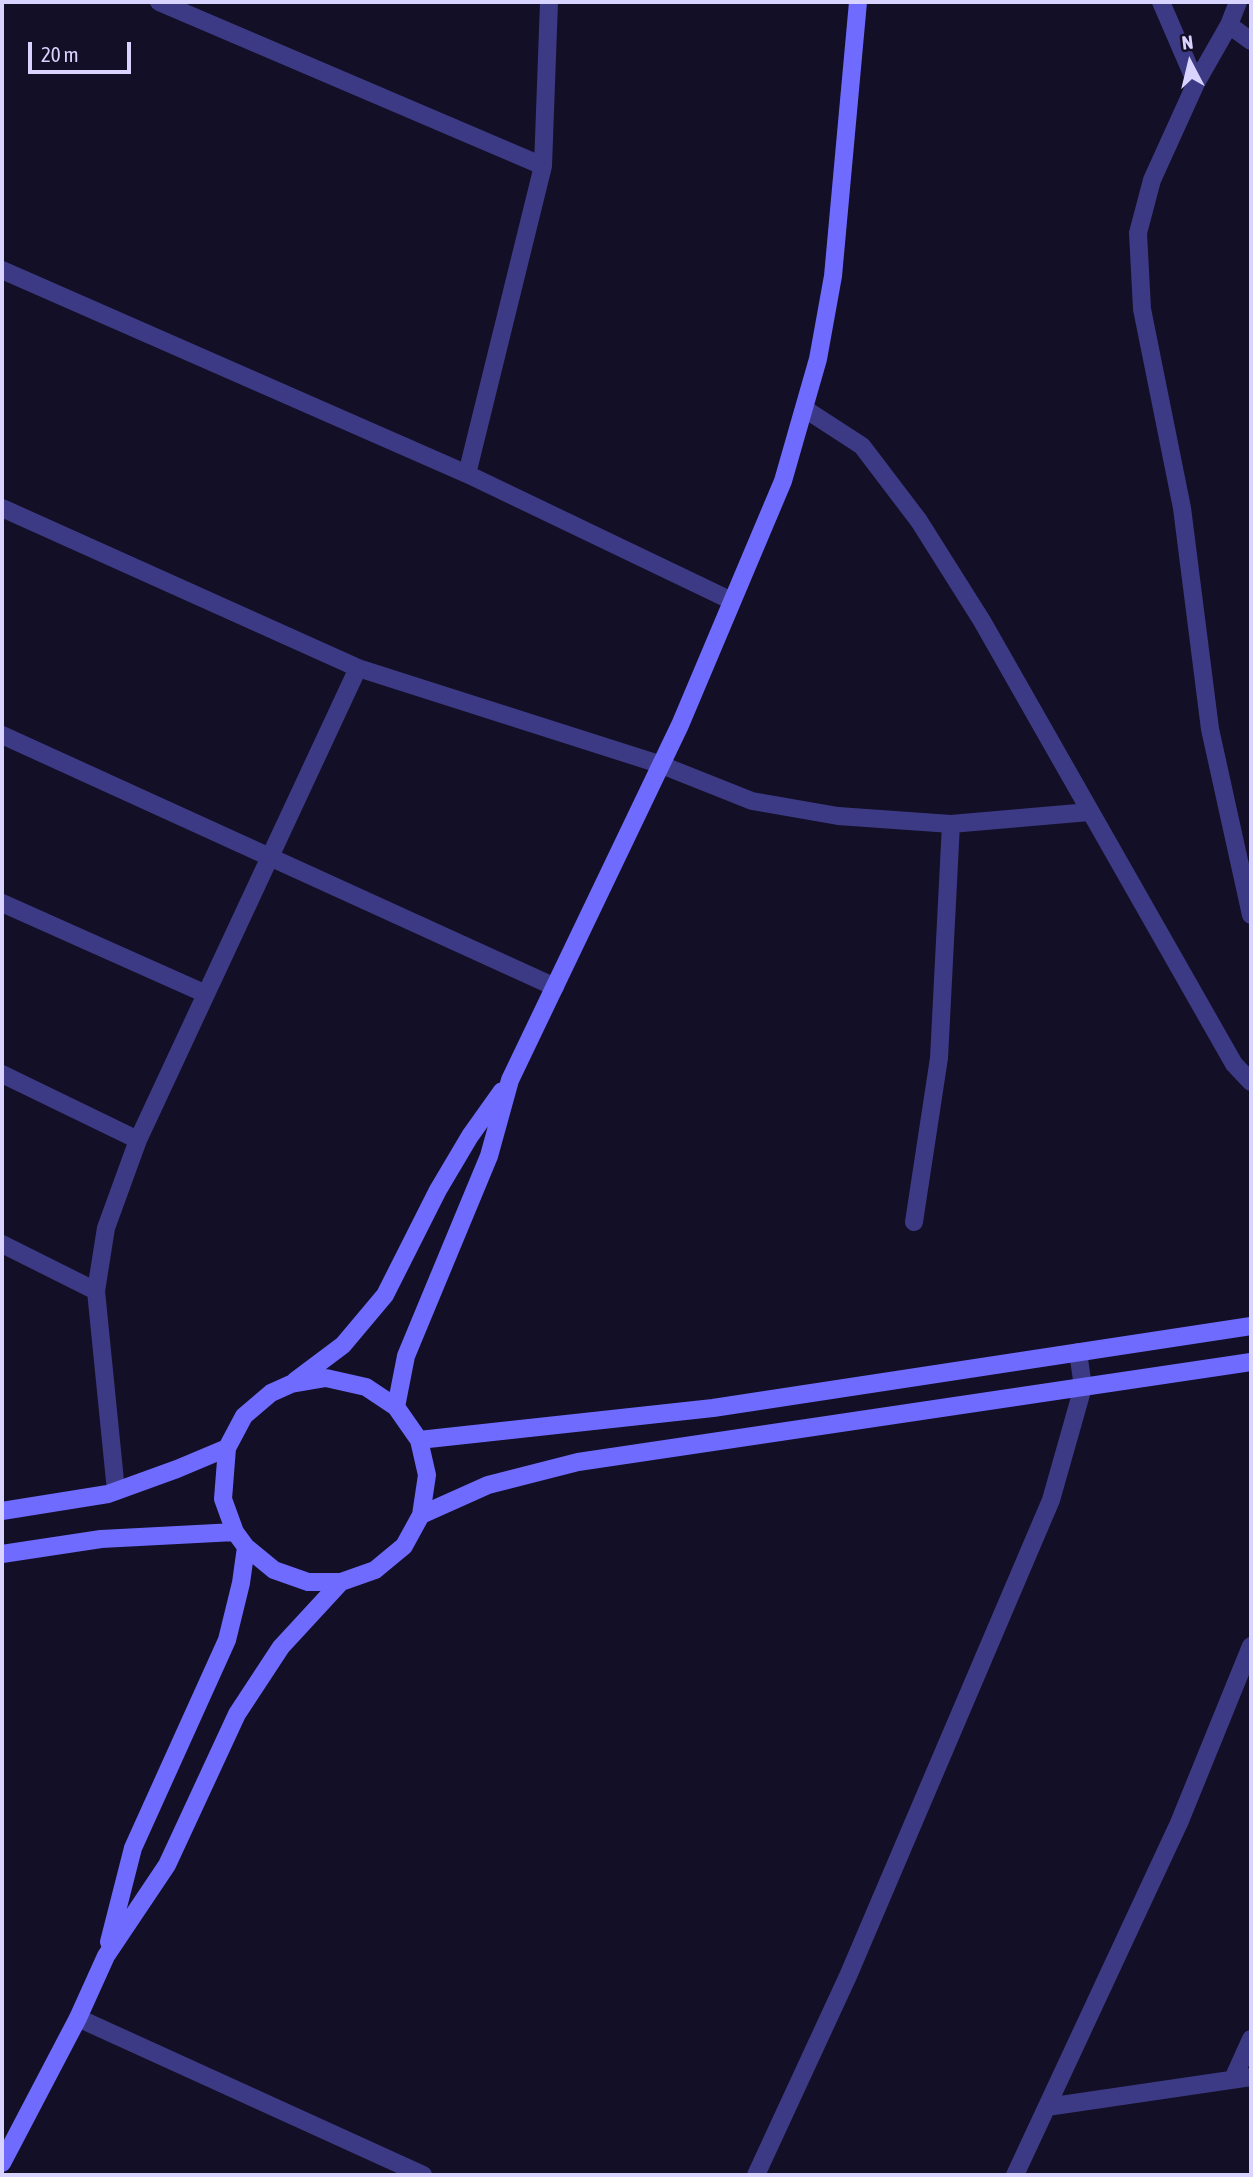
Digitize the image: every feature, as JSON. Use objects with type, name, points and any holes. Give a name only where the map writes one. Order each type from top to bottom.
[{"type":"street","points":[[159,2],[542,166]]},
{"type":"street","points":[[467,474],[542,166],[549,2]]},
{"type":"street","points":[[290,1384],[326,1378],[366,1387],[396,1407],[419,1440],[427,1475],[421,1516],[404,1546],[375,1570],[341,1582],[307,1582],[274,1570],[246,1547],[235,1532],[223,1499],[227,1448],[244,1416],[271,1393],[290,1384],[342,1345],[385,1294],[439,1189],[470,1136],[510,1080],[680,724],[783,481],[805,409],[833,276],[858,2]]},
{"type":"street","points":[[1161,2],[1196,83]]},
{"type":"street","points":[[1237,2],[1229,26],[1196,83],[1152,180],[1138,233],[1142,309],[1182,508],[1210,729],[1251,915]]},
{"type":"street","points":[[1229,26],[1251,41]]},
{"type":"street","points":[[2,270],[467,474],[732,601]]},
{"type":"street","points":[[805,409],[862,446],[919,521],[982,621],[1234,1064],[1251,1082]]},
{"type":"street","points":[[2,508],[358,668],[659,764],[752,801],[838,816],[951,824],[1089,812]]},
{"type":"street","points":[[116,1491],[96,1291],[106,1228],[138,1140],[358,668]]},
{"type":"street","points":[[2,735],[555,987]]},
{"type":"street","points":[[914,1222],[939,1058],[951,824]]},
{"type":"street","points":[[2,903],[206,994]]},
{"type":"street","points":[[2,1074],[138,1140]]},
{"type":"street","points":[[396,1407],[406,1356],[489,1156],[510,1080]]},
{"type":"street","points":[[2,1244],[96,1291]]},
{"type":"street","points":[[419,1440],[713,1408],[1251,1326]]},
{"type":"street","points":[[756,2175],[848,1976],[1051,1500],[1083,1387],[1078,1352]]},
{"type":"street","points":[[421,1516],[488,1485],[578,1462],[1251,1362]]},
{"type":"street","points":[[2,1511],[116,1491],[227,1448]]},
{"type":"street","points":[[2,1554],[101,1539],[235,1532]]},
{"type":"street","points":[[106,1956],[133,1848],[227,1640],[242,1583],[246,1547]]},
{"type":"street","points":[[2,2163],[78,2018],[106,1956],[167,1865],[237,1714],[281,1647],[341,1582]]},
{"type":"street","points":[[1015,2175],[1179,1824],[1247,1666],[1251,1646]]},
{"type":"street","points":[[78,2018],[423,2175]]},
{"type":"street","points":[[1047,2107],[1242,2078],[1251,2039]]}]
